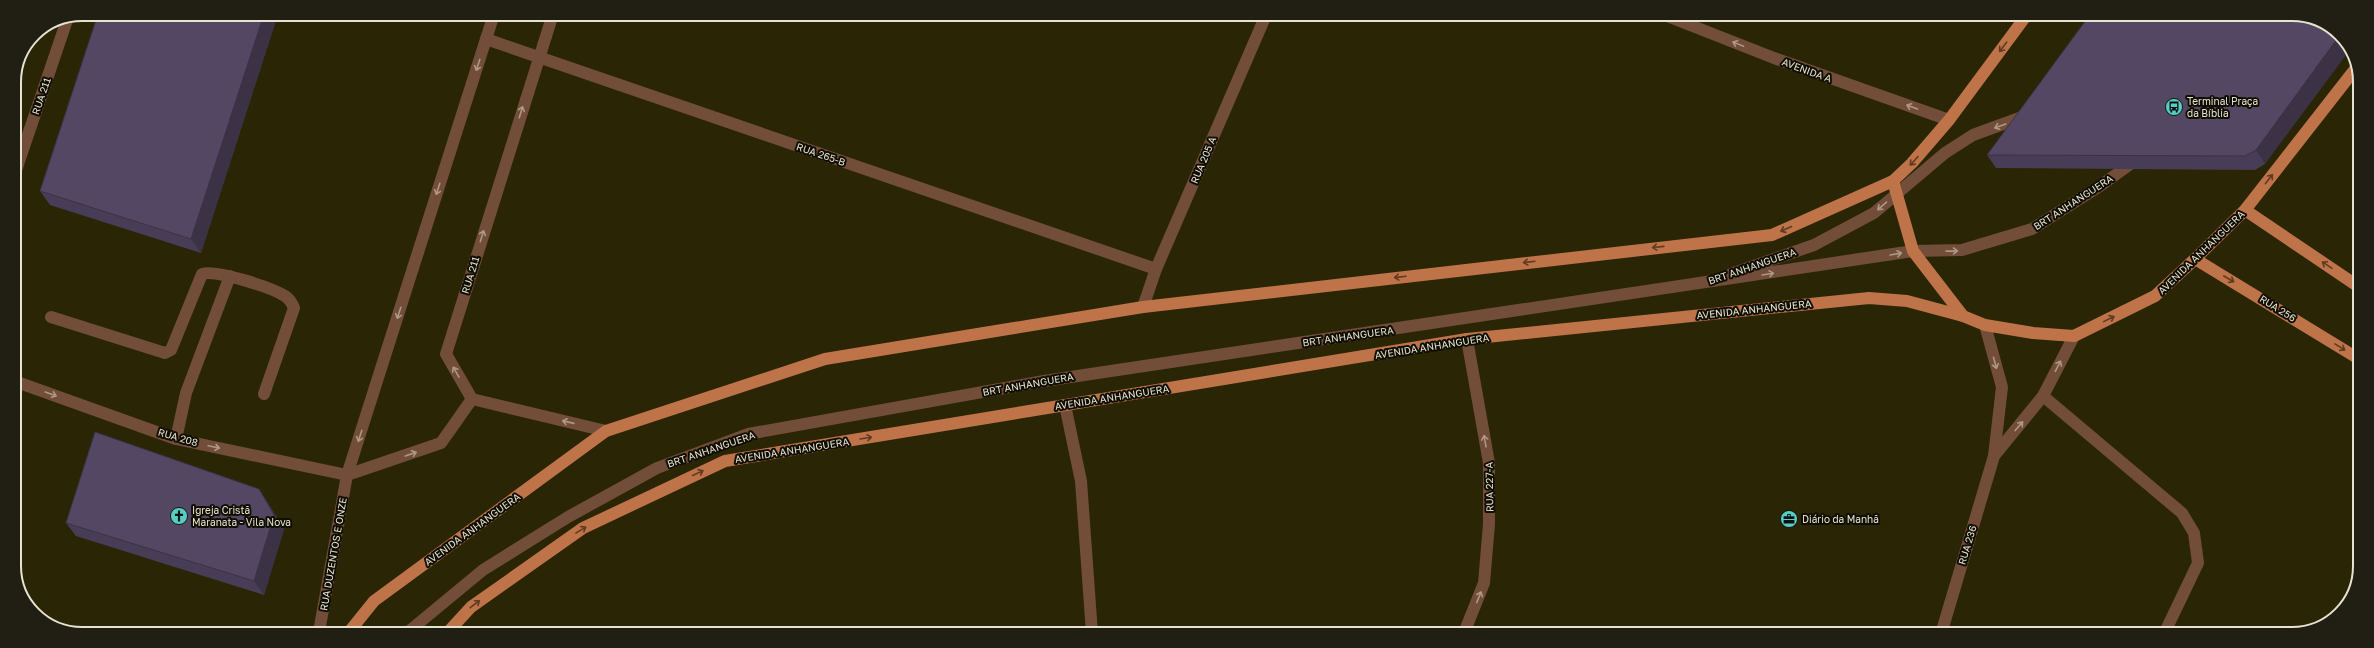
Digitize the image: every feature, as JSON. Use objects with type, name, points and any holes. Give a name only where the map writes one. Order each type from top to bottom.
[{"type":"main road","name":"AVENIDA ANHANGUERA","points":[[353,627],[374,601],[606,431],[826,359],[1143,307],[1772,235],[1893,181],[1912,163],[1949,120],[2022,21]]},
{"type":"main road","name":"AVENIDA ANHANGUERA","points":[[453,627],[471,607],[583,528],[725,461],[1467,339],[1869,298],[1907,301],[1963,316],[1985,325],[2033,333],[2074,336],[2155,296],[2195,259],[2245,210],[2352,73]]},
{"type":"main road","points":[[1893,181],[1913,251],[1963,316]]},
{"type":"main road","points":[[2245,210],[2353,283]]},
{"type":"main road","name":"RUA 256","points":[[2195,259],[2353,355]]},
{"type":"street","points":[[347,475],[492,21]]},
{"type":"street","name":"RUA 211","points":[[472,399],[446,354],[538,56],[550,21]]},
{"type":"street","name":"RUA 205 A","points":[[1143,307],[1156,269],[1263,21]]},
{"type":"street","name":"AVENIDA A","points":[[1680,21],[1774,58],[1949,120]]},
{"type":"street","name":"RUA 211","points":[[21,155],[66,23]]},
{"type":"street","name":"RUA 265-B","points":[[486,39],[1156,269]]},
{"type":"street","name":"BRT ANHANGUERA","points":[[1701,284],[1814,245],[1874,213],[1945,153],[1973,135],[2038,111]]},
{"type":"street","name":"BRT ANHANGUERA","points":[[414,627],[483,570],[568,517],[657,468],[748,434],[1044,380],[1701,284],[1913,251],[1962,250],[2032,229],[2100,186],[2148,150]]},
{"type":"street","points":[[51,317],[165,353],[171,350],[202,274],[209,271],[230,276],[284,296],[294,308],[264,394]]},
{"type":"street","points":[[176,439],[186,393],[230,276]]},
{"type":"street","name":"RUA 236","points":[[1943,627],[1994,456],[2002,388],[1985,325]]},
{"type":"street","name":"RUA 236","points":[[1994,456],[2043,396],[2074,336]]},
{"type":"street","name":"RUA 227-A","points":[[1466,627],[1484,583],[1489,524],[1489,464],[1467,339]]},
{"type":"street","name":"RUA 208","points":[[21,386],[176,439],[347,475]]},
{"type":"street","points":[[2043,396],[2182,513],[2194,533],[2198,563],[2167,627]]},
{"type":"street","points":[[347,475],[441,444],[472,399],[606,431]]},
{"type":"street","points":[[1065,405],[1081,481],[1092,627]]},
{"type":"street","name":"RUA DUZENTOS E ONZE","points":[[320,627],[347,475]]},
{"type":"building","points":[[96,21],[262,21],[191,239],[40,191]]},
{"type":"building","name":"Terminal Praça da Bíblia","points":[[2085,21],[2292,21],[2308,23],[2323,29],[2336,40],[2256,150],[2245,156],[1987,155]]},
{"type":"building","name":"Igreja Cristã Maranata - Vila Nova","points":[[95,432],[259,489],[274,515],[254,581],[66,523]]},
{"type":"place","name":"Terminal Praça da Bíblia","points":[[2174,107]]},
{"type":"place","name":"Igreja Cristã Maranata - Vila Nova","points":[[179,516]]},
{"type":"place","name":"Diário da Manhã","points":[[1789,519]]}]
